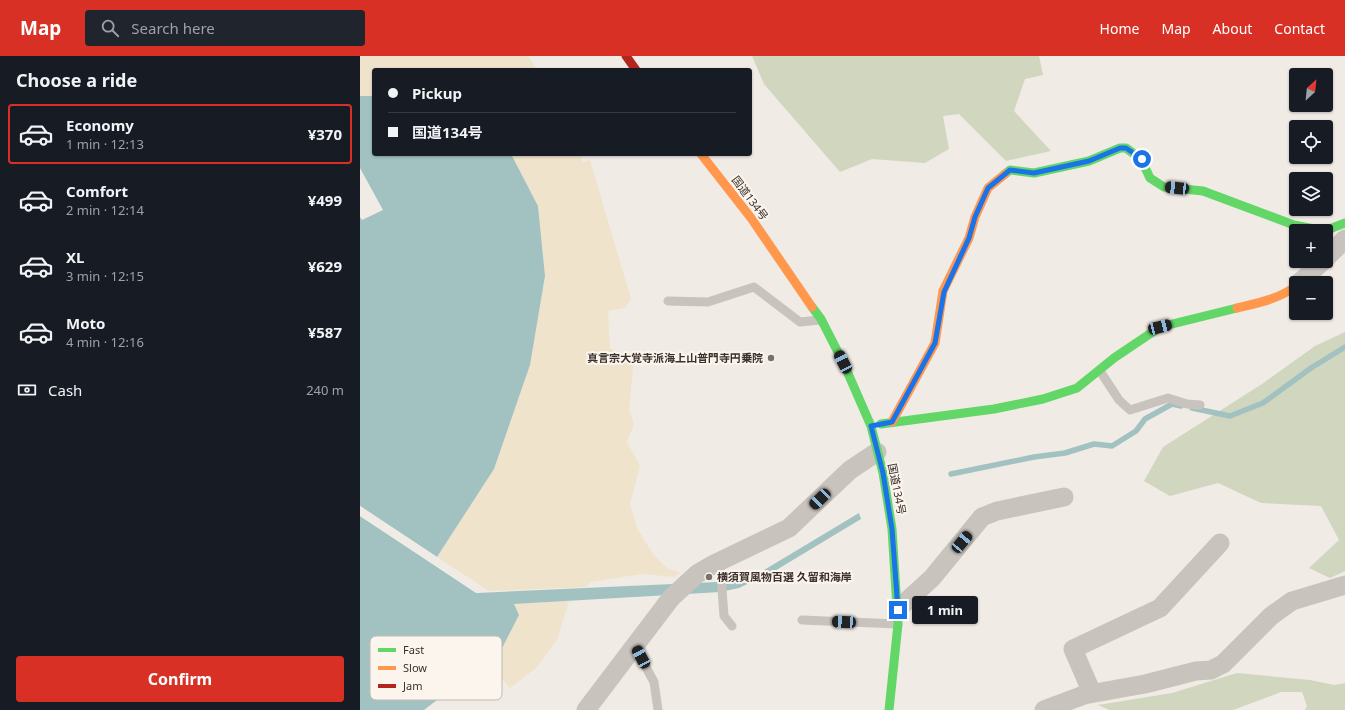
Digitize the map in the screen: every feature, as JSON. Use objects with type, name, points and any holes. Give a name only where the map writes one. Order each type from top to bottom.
[{"type":"main road","points":[[626,56],[635,68]]},
{"type":"main road","points":[[892,422],[935,343],[944,292],[969,238],[975,217],[988,188],[1010,170],[1034,173],[1089,161],[1120,148],[1126,148],[1142,159],[1150,178],[1164,187],[1202,191],[1294,225],[1314,229],[1327,230],[1345,223]]},
{"type":"main road","name":"国道134号","points":[[704,156],[750,218],[821,320],[843,362],[871,426],[883,473],[892,529],[898,617],[889,710]]},
{"type":"main road","points":[[871,426],[994,409],[1043,399],[1077,388],[1100,371],[1114,358],[1160,327],[1265,301],[1289,291]]},
{"type":"street","points":[[1333,251],[1345,239]]},
{"type":"street","points":[[1307,276],[1316,268]]},
{"type":"street","points":[[586,710],[671,598],[687,582],[697,574],[721,570],[789,528],[850,470],[877,452]]},
{"type":"street","points":[[898,617],[982,517],[997,511],[1064,497]]},
{"type":"street","points":[[1092,693],[1073,649],[1160,608],[1220,543]]},
{"type":"street","points":[[1044,710],[1092,693],[1144,684],[1196,671],[1210,670],[1223,664],[1271,616],[1292,601],[1345,585]]},
{"type":"lane","points":[[668,301],[708,302],[754,287],[800,322],[821,320]]},
{"type":"lane","points":[[1100,371],[1119,400],[1130,410],[1168,398],[1187,404],[1200,405]]},
{"type":"lane","points":[[721,570],[724,616],[732,626]]},
{"type":"lane","points":[[802,620],[898,617]]},
{"type":"lane","points":[[634,645],[654,682],[658,710]]},
{"type":"green space","points":[[752,56],[1039,56],[1043,75],[1025,79],[1014,111],[1051,151],[1006,161],[959,114],[943,116],[949,149],[925,163],[872,159],[840,172],[764,84]]},
{"type":"green space","points":[[1345,332],[1345,571],[1330,578],[1309,568],[1339,540],[1321,506],[1261,503],[1218,483],[1170,496],[1144,481],[1163,447],[1262,384],[1315,346]]},
{"type":"green space","points":[[1237,673],[1310,680],[1334,685],[1345,683],[1345,710],[1305,710],[1307,706],[1302,692],[1281,692],[1233,710],[1109,710],[1098,705],[1172,693]]},
{"type":"sand","points":[[360,56],[528,56],[536,68],[372,68],[372,96],[360,96]]},
{"type":"sand","points":[[512,156],[581,156],[583,162],[590,160],[631,299],[625,308],[608,311],[610,348],[625,357],[634,357],[629,411],[634,424],[627,442],[640,466],[630,504],[637,528],[653,554],[668,569],[680,572],[674,577],[643,574],[590,582],[587,587],[489,591],[437,557],[494,469],[530,365],[545,276],[538,206]]},
{"type":"sand","points":[[569,601],[557,640],[536,668],[510,688],[502,680],[502,642],[513,604]]},
{"type":"water","points":[[360,96],[372,96],[372,156],[512,156],[538,206],[545,276],[530,365],[494,469],[437,557],[360,506],[360,217],[362,220],[383,210],[360,168]]},
{"type":"water","points":[[859,513],[861,519],[773,572],[739,588],[720,592],[514,604],[519,615],[502,648],[502,636],[370,636],[370,700],[437,700],[424,710],[360,710],[360,516],[477,593],[739,581],[749,579]]},
{"type":"pier","points":[[360,506],[439,558],[436,559],[360,509]]},
{"type":"pier","points":[[360,514],[477,591],[489,591],[476,593],[360,516]]},
{"type":"waterway","points":[[1192,408],[1230,416],[1263,403],[1311,368],[1345,347]]},
{"type":"waterway","points":[[951,474],[1034,457],[1065,453],[1094,444],[1112,446],[1136,431],[1145,419],[1172,404],[1181,406]]},
{"type":"traffic: fast","points":[[1005,174],[1010,170],[1034,173],[1089,161],[1120,148],[1126,148],[1141,159],[1150,178],[1164,187],[1203,191],[1294,225],[1314,229],[1327,230],[1345,223]]},
{"type":"traffic: fast","points":[[812,307],[821,319],[843,362],[871,426],[883,473],[892,529],[898,624],[889,710]]},
{"type":"traffic: fast","points":[[881,424],[994,409],[1043,399],[1077,388],[1114,358],[1160,327],[1237,308]]},
{"type":"traffic: slow","points":[[703,156],[751,218],[812,307]]},
{"type":"traffic: slow","points":[[892,422],[935,343],[943,291],[969,238],[975,217],[988,188],[1005,174]]},
{"type":"traffic: slow","points":[[1237,308],[1275,297],[1289,290]]},
{"type":"traffic: jam","points":[[626,56],[635,68]]},
{"type":"place","name":"真言宗大覚寺派海上山普門寺円乗院","points":[[771,358]]},
{"type":"place","name":"横須賀風物百選 久留和海岸","points":[[709,577]]},
{"type":"route","points":[[898,610],[892,529],[883,473],[871,426],[892,422],[935,343],[944,292],[969,238],[975,217],[988,188],[1010,170],[1034,173],[1089,161],[1120,148],[1126,148],[1142,159]]}]
